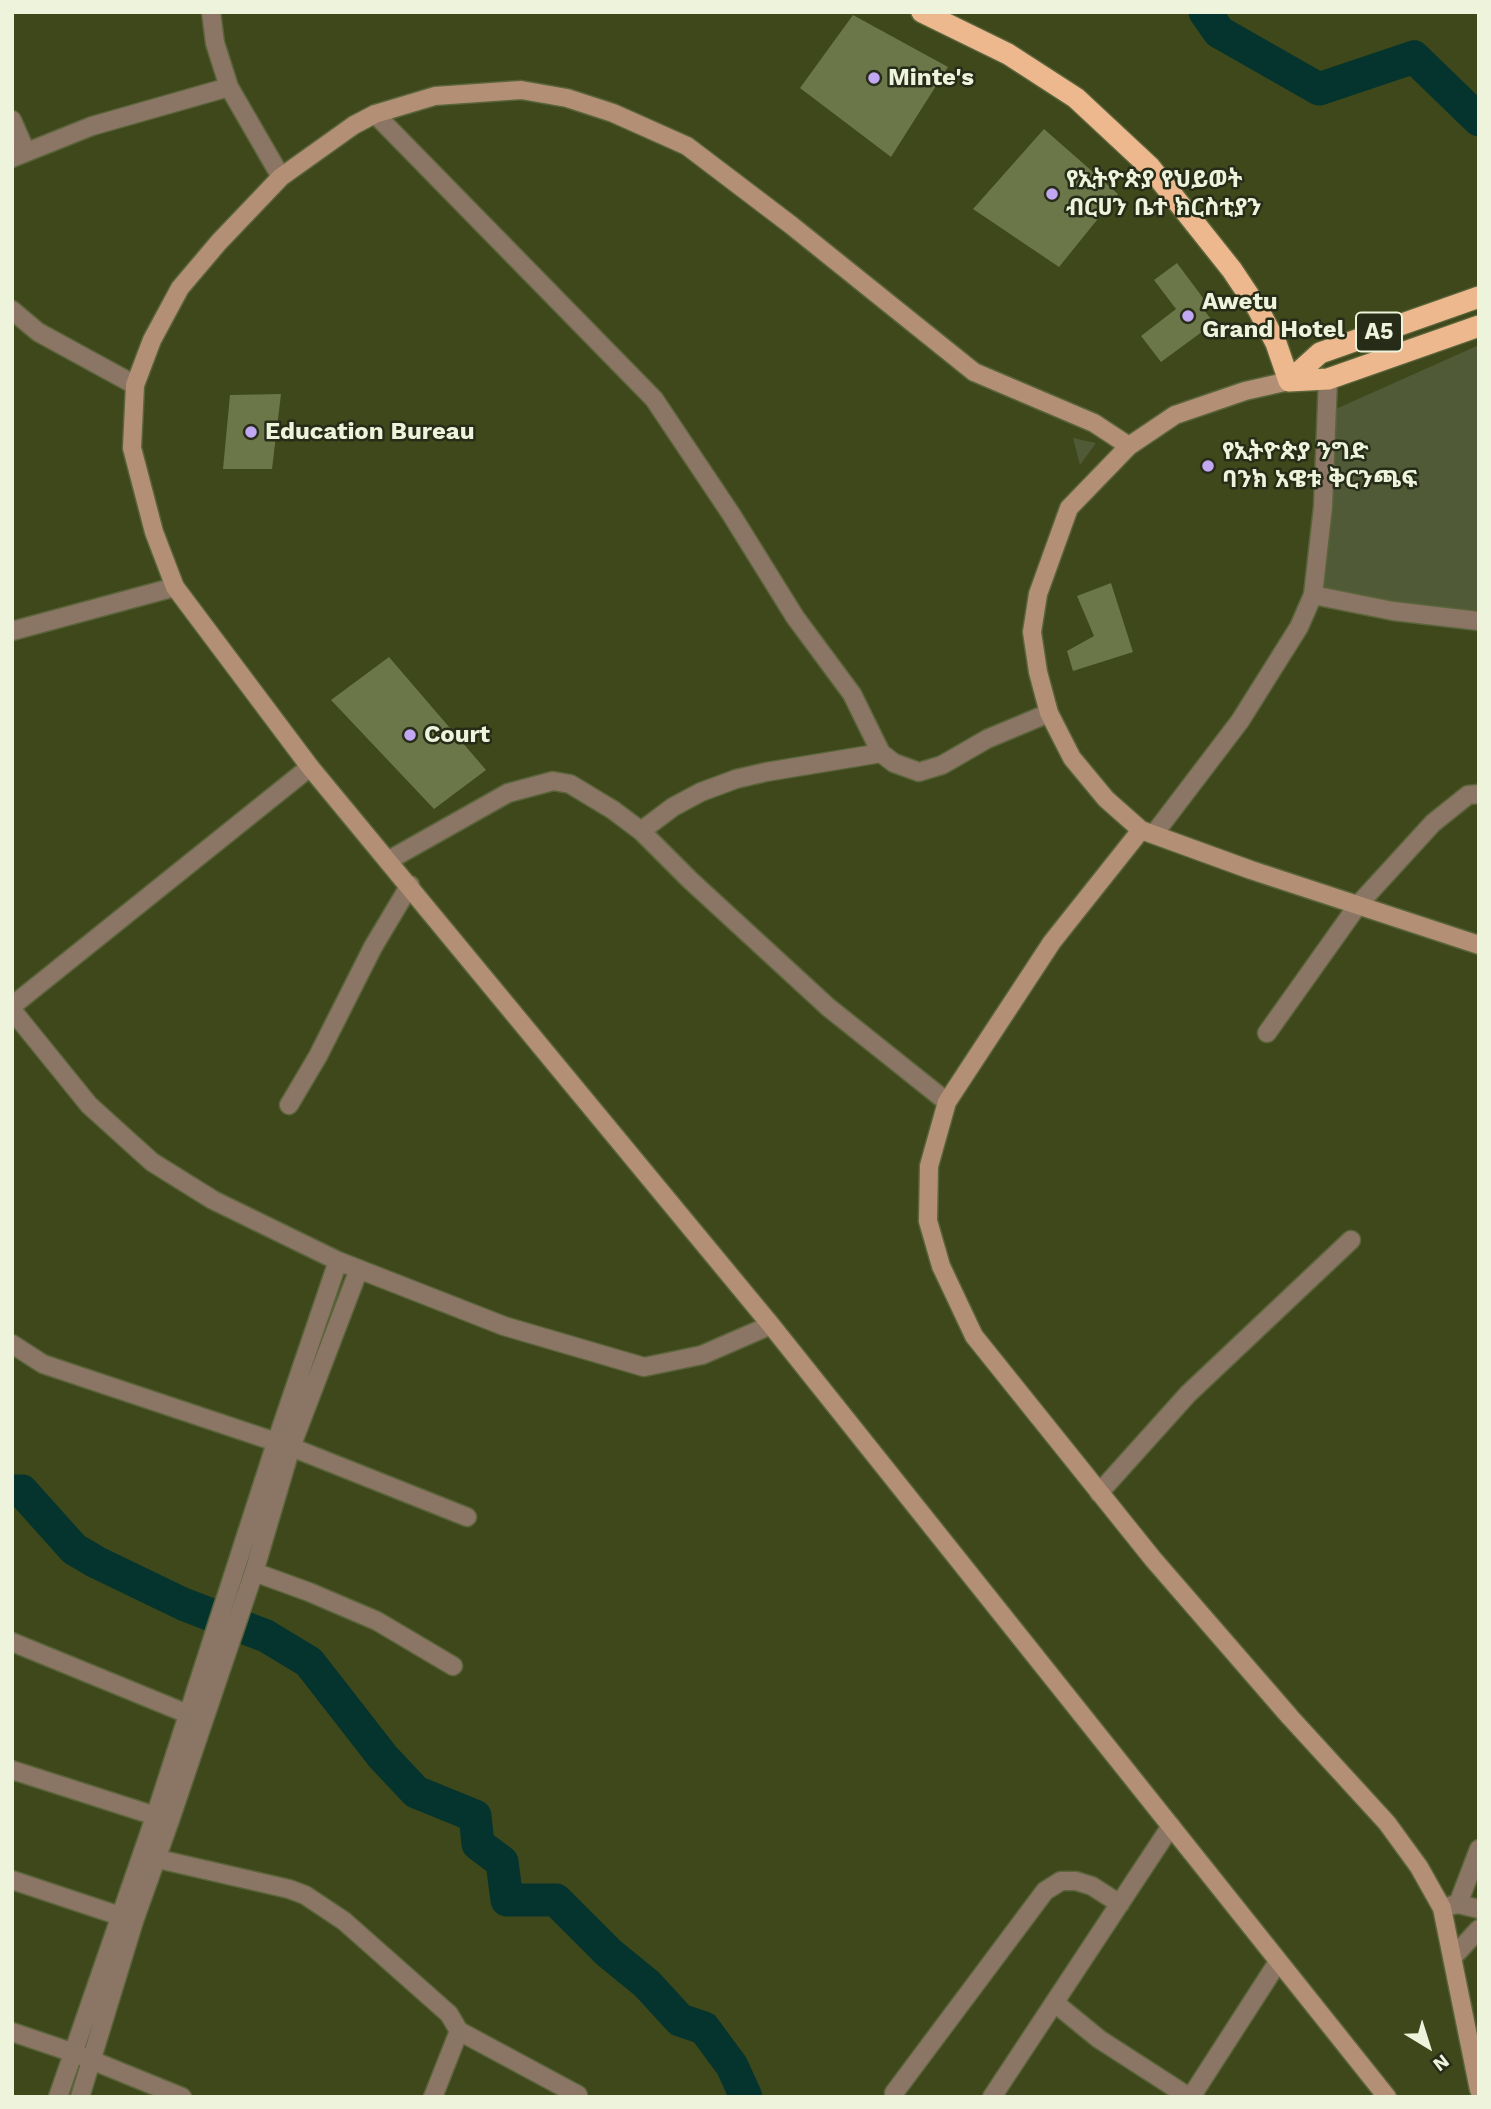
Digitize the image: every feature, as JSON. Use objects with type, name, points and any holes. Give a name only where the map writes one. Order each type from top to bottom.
[{"type":"highway","points":[[922,12],[1009,54],[1076,98],[1150,167],[1232,270],[1258,309],[1276,343],[1289,381]]},
{"type":"highway","name":"A5","points":[[1289,381],[1320,353],[1479,297]]},
{"type":"highway","name":"A5","points":[[1289,381],[1328,379],[1479,326]]},
{"type":"street","points":[[211,12],[215,43],[229,88],[281,177]]},
{"type":"street","points":[[12,120],[19,155],[92,126],[229,88]]},
{"type":"street","points":[[1129,446],[1094,422],[974,372],[791,225],[687,146],[613,113],[567,98],[521,90],[435,96],[375,114],[354,125],[281,177],[219,242],[180,288],[152,340],[135,385],[132,448],[154,532],[174,587],[310,767],[771,1325],[1387,2097]]},
{"type":"street","points":[[375,114],[654,399],[731,514],[795,617],[852,694],[881,752],[894,763],[919,772],[942,765],[987,739],[1049,713]]},
{"type":"street","points":[[12,310],[38,332],[135,385]]},
{"type":"street","points":[[1328,379],[1322,507],[1313,595],[1299,626],[1240,721],[1052,942],[947,1101],[929,1166],[928,1221],[941,1266],[974,1336],[1099,1493],[1290,1717],[1387,1823],[1450,1906],[1479,1909]]},
{"type":"street","points":[[1289,381],[1245,391],[1175,415],[1129,446],[1069,508],[1038,594],[1032,632],[1038,672],[1049,713],[1072,758],[1106,799],[1148,832],[1251,870],[1479,945]]},
{"type":"street","points":[[12,631],[174,587]]},
{"type":"street","points":[[1313,595],[1393,611],[1479,621]]},
{"type":"street","points":[[641,831],[673,807],[701,792],[736,779],[881,752]]},
{"type":"street","points":[[310,767],[12,1008],[89,1105],[152,1162],[212,1200],[338,1261],[503,1326],[644,1367],[702,1355],[771,1325]]},
{"type":"street","points":[[389,860],[508,793],[553,781],[570,784],[641,831],[828,1007],[947,1101]]},
{"type":"street","points":[[1267,1033],[1358,905],[1433,823],[1468,795],[1479,794]]},
{"type":"street","points":[[289,1105],[318,1056],[373,947],[410,885]]},
{"type":"street","points":[[1099,1493],[1188,1394],[1351,1240]]},
{"type":"street","points":[[58,2097],[163,1819],[284,1445],[338,1261]]},
{"type":"street","points":[[196,1718],[254,1572],[284,1445],[359,1269]]},
{"type":"street","points":[[12,1344],[43,1364],[284,1445],[467,1517]]},
{"type":"street","points":[[254,1572],[377,1621],[453,1666]]},
{"type":"street","points":[[12,1642],[196,1718]]},
{"type":"street","points":[[12,1770],[163,1819]]},
{"type":"street","points":[[992,2097],[1171,1826]]},
{"type":"street","points":[[1479,1849],[1450,1906],[1454,1956],[1479,2090]]},
{"type":"street","points":[[148,1857],[305,1895],[344,1921],[449,2014],[458,2031],[578,2095]]},
{"type":"street","points":[[12,1880],[127,1919]]},
{"type":"street","points":[[894,2093],[1045,1891],[1061,1881],[1076,1881],[1092,1886],[1120,1904]]},
{"type":"street","points":[[80,2097],[93,2060],[127,1919]]},
{"type":"street","points":[[1454,1956],[1479,1928]]},
{"type":"street","points":[[1055,2003],[1099,2039],[1190,2097],[1278,1962]]},
{"type":"street","points":[[433,2097],[458,2031]]},
{"type":"street","points":[[12,2032],[93,2060],[182,2097]]},
{"type":"green space","points":[[1479,345],[1479,628],[1301,604],[1329,412]]},
{"type":"green space","points":[[1073,438],[1096,443],[1080,465]]},
{"type":"building","name":"Minte's","points":[[853,15],[948,67],[891,157],[800,88]]},
{"type":"building","points":[[1044,129],[1118,194],[1059,267],[973,209]]},
{"type":"building","name":"Awetu Grand Hotel","points":[[1177,263],[1209,306],[1204,310],[1214,323],[1161,362],[1141,336],[1176,309],[1154,280]]},
{"type":"building","name":"Education Bureau","points":[[281,394],[272,469],[223,469],[230,395]]},
{"type":"building","points":[[1111,583],[1133,652],[1073,671],[1067,651],[1094,636],[1077,596]]},
{"type":"building","name":"Court","points":[[389,657],[486,770],[434,809],[331,700]]},
{"type":"waterway","points":[[1205,12],[1219,32],[1319,89],[1414,57],[1479,120]]},
{"type":"waterway","points":[[12,1491],[22,1491],[74,1549],[96,1562],[183,1604],[266,1636],[309,1662],[383,1757],[416,1792],[475,1816],[478,1844],[502,1862],[507,1900],[556,1900],[609,1953],[647,1984],[680,2020],[704,2028],[732,2066],[746,2097]]},
{"type":"place","name":"Minte's","points":[[874,78]]},
{"type":"place","name":"የኢትዮጵያ የህይወት ብርሀን ቤተ ክርስቲያን","points":[[1052,194]]},
{"type":"place","name":"Awetu Grand Hotel","points":[[1188,316]]},
{"type":"place","name":"Education Bureau","points":[[251,432]]},
{"type":"place","name":"የኢትዮጵያ ንግድ ባንክ አዌቱ ቅርንጫፍ","points":[[1208,466]]},
{"type":"place","name":"Court","points":[[410,735]]}]
